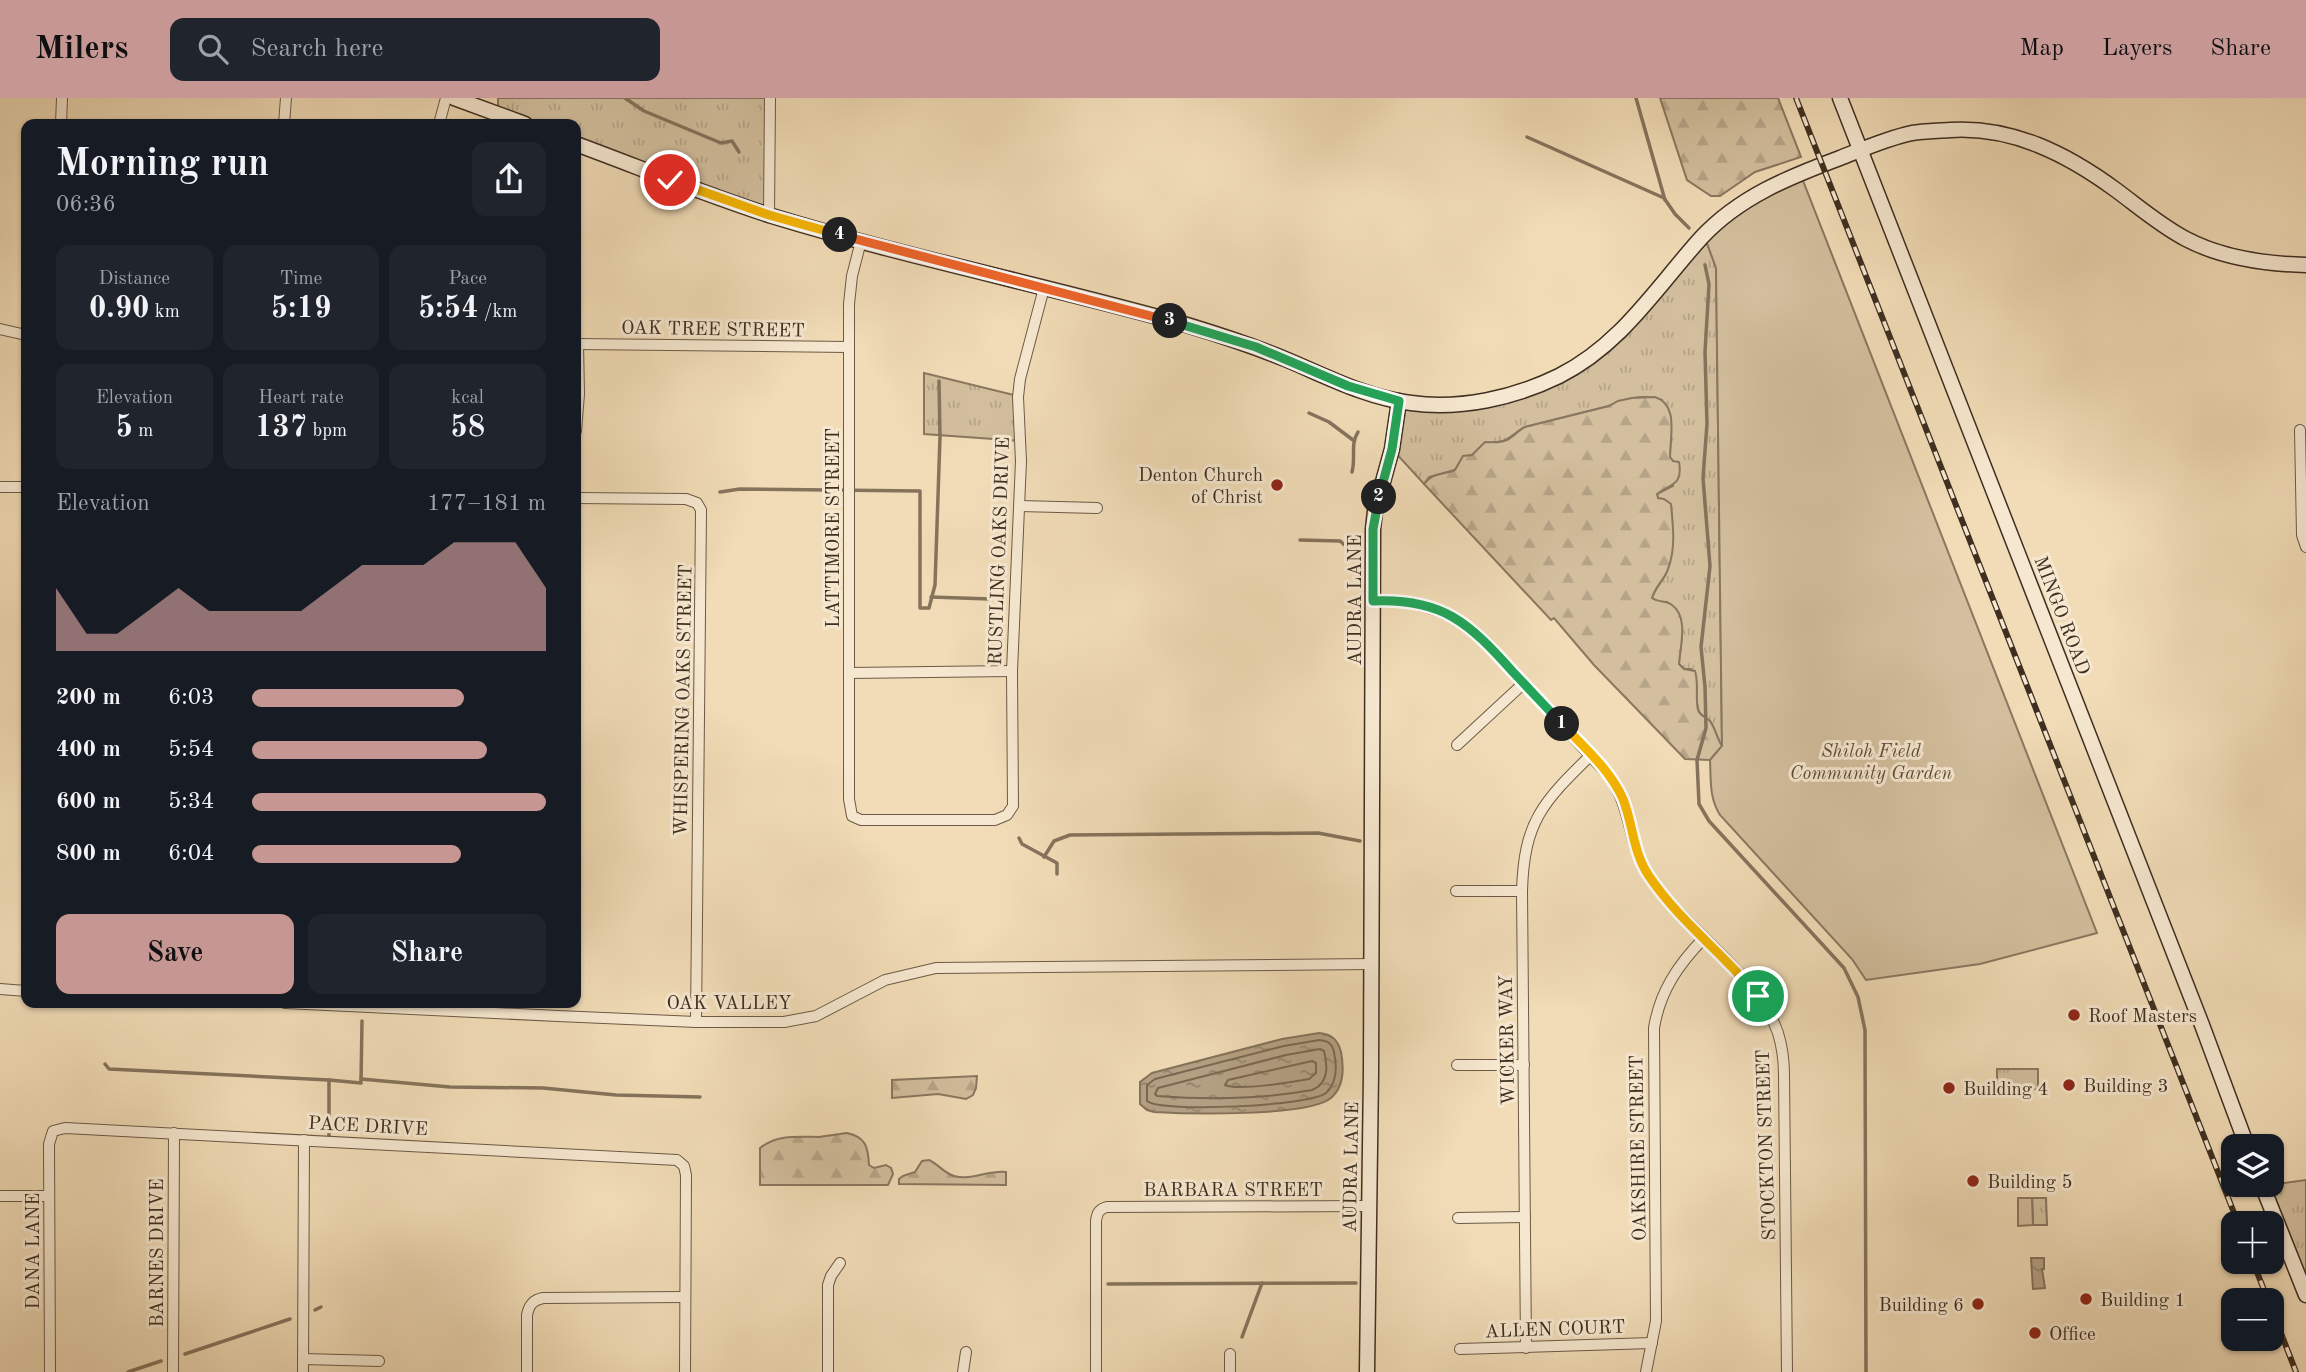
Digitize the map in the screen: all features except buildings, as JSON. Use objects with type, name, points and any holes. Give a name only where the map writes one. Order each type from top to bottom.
[{"type":"street","points":[[61,119],[62,98]]},
{"type":"street","points":[[284,119],[286,98]]},
{"type":"street","points":[[440,119],[446,98]]},
{"type":"street","points":[[454,98],[511,119]]},
{"type":"street","points":[[769,215],[770,98]]},
{"type":"street","name":"MINGO ROAD","points":[[1840,98],[2243,1134]]},
{"type":"street","points":[[581,146],[769,215],[1219,335],[1256,347],[1366,393],[1399,401],[1436,405],[1483,401],[1521,391],[1562,374],[1599,351],[1622,331],[1720,220],[1773,185],[1910,133],[1957,129],[1993,132],[2025,139],[2079,165],[2188,241],[2222,254],[2281,264],[2306,265]]},
{"type":"street","name":"LATTIMORE STREET","points":[[852,816],[849,799],[849,347],[851,284],[861,241]]},
{"type":"street","name":"RUSTLING OAKS DRIVE","points":[[852,816],[866,821],[995,820],[1007,815],[1014,800],[1012,671],[1021,450],[1018,397],[1020,379],[1044,288]]},
{"type":"street","points":[[0,329],[21,334]]},
{"type":"street","name":"OAK TREE STREET","points":[[581,344],[849,347]]},
{"type":"street","name":"AUDRA LANE","points":[[1367,1372],[1374,519],[1392,449],[1399,401]]},
{"type":"street","points":[[2300,430],[2302,535],[2306,547]]},
{"type":"street","points":[[0,487],[21,487]]},
{"type":"street","name":"WHISPERING OAKS STREET","points":[[581,498],[687,499],[697,503],[701,510],[696,1022]]},
{"type":"street","points":[[1020,506],[1097,509]]},
{"type":"street","name":"STOCKTON STREET","points":[[1373,601],[1411,603],[1451,615],[1479,635],[1609,776],[1623,800],[1636,848],[1648,875],[1758,996],[1774,1024],[1782,1053],[1784,1075],[1787,1372]]},
{"type":"street","points":[[849,673],[1012,671]]},
{"type":"street","points":[[1457,745],[1524,683]]},
{"type":"street","name":"WICKER WAY","points":[[1525,1348],[1524,857],[1534,821],[1558,788],[1591,754]]},
{"type":"street","points":[[1456,891],[1522,891]]},
{"type":"street","name":"OAKSHIRE STREET","points":[[1646,1372],[1656,1311],[1654,1028],[1659,1004],[1674,973],[1704,938]]},
{"type":"street","name":"OAK VALLEY","points":[[451,1008],[696,1022],[784,1022],[806,1019],[824,1012],[873,985],[916,971],[936,968],[1371,964]]},
{"type":"street","points":[[0,989],[21,991]]},
{"type":"street","points":[[558,1008],[558,1016]]},
{"type":"street","points":[[1457,1065],[1524,1065]]},
{"type":"street","name":"PACE DRIVE","points":[[53,1131],[65,1128],[174,1133],[681,1162],[686,1175],[685,1297]]},
{"type":"street","name":"DANA LANE","points":[[50,1372],[49,1144],[53,1131]]},
{"type":"street","name":"BARNES DRIVE","points":[[173,1372],[174,1133]]},
{"type":"street","points":[[303,1372],[304,1140]]},
{"type":"street","points":[[0,1196],[49,1196]]},
{"type":"street","points":[[2267,1197],[2306,1295]]},
{"type":"street","name":"BARBARA STREET","points":[[1096,1372],[1098,1211],[1107,1207],[1368,1206]]},
{"type":"street","points":[[1458,1218],[1525,1217]]},
{"type":"street","points":[[828,1372],[828,1290],[831,1276],[840,1263]]},
{"type":"street","points":[[527,1372],[527,1315],[532,1303],[543,1298],[685,1297],[685,1372]]},
{"type":"street","name":"ALLEN COURT","points":[[1460,1349],[1652,1343]]},
{"type":"street","points":[[963,1372],[966,1352]]},
{"type":"street","points":[[1230,1354],[1230,1372]]},
{"type":"street","points":[[303,1359],[379,1361]]},
{"type":"green space","points":[[498,98],[770,98],[769,215],[581,146],[581,119],[512,119],[498,114]]},
{"type":"green space","points":[[1660,98],[1778,98],[1801,157],[1755,172],[1720,196],[1711,196],[1687,180]]},
{"type":"green space","name":"Shiloh Field Community Garden","points":[[1800,173],[2097,933],[1980,964],[1866,980],[1852,959],[1716,809],[1711,788],[1710,760],[1722,746],[1716,268],[1704,235]]},
{"type":"green space","points":[[1704,235],[1716,268],[1722,746],[1711,724],[1699,711],[1694,674],[1691,669],[1684,669],[1679,664],[1682,632],[1678,618],[1667,602],[1658,602],[1652,598],[1666,574],[1671,544],[1672,513],[1657,494],[1673,486],[1671,422],[1662,400],[1649,397],[1628,399],[1525,427],[1505,440],[1491,442],[1472,455],[1463,457],[1455,470],[1429,477],[1424,484],[1392,449],[1399,401],[1483,401],[1587,359]]},
{"type":"green space","points":[[924,373],[1018,396],[1020,441],[924,434]]},
{"type":"green space","points":[[1655,397],[1663,401],[1670,414],[1670,457],[1679,462],[1680,470],[1678,479],[1657,494],[1658,498],[1671,504],[1673,545],[1668,569],[1652,598],[1670,603],[1680,617],[1682,633],[1679,664],[1684,669],[1695,671],[1698,710],[1712,724],[1722,746],[1710,760],[1685,759],[1424,484],[1435,476],[1455,470],[1463,456],[1472,455],[1485,442],[1504,441],[1525,427],[1609,406],[1618,401]]},
{"type":"green space","points":[[1997,1069],[2038,1069],[2038,1089],[1997,1090]]},
{"type":"green space","points":[[977,1076],[973,1095],[966,1099],[938,1094],[892,1098],[892,1080]]},
{"type":"green space","points":[[847,1133],[858,1137],[865,1144],[869,1165],[874,1168],[886,1165],[891,1168],[893,1174],[888,1185],[760,1185],[760,1148],[774,1140],[789,1137]]},
{"type":"green space","points":[[929,1160],[950,1175],[960,1177],[1006,1172],[1006,1185],[899,1184],[899,1179],[915,1172],[922,1161]]},
{"type":"green space","points":[[2306,1180],[2306,1287],[2284,1235],[2284,1211],[2274,1211],[2268,1197],[2284,1197],[2284,1183]]},
{"type":"green space","points":[[2018,1198],[2032,1198],[2033,1225],[2018,1226]]},
{"type":"green space","points":[[2032,1198],[2046,1198],[2047,1225],[2033,1225]]},
{"type":"water","points":[[1319,1033],[1331,1036],[1338,1044],[1343,1071],[1335,1094],[1318,1104],[1273,1111],[1218,1113],[1154,1112],[1140,1104],[1140,1082],[1152,1073],[1282,1039]]},
{"type":"water","points":[[2031,1258],[2044,1258],[2042,1269],[2045,1288],[2033,1289]]},
{"type":"waterway","points":[[625,98],[644,111],[721,143],[732,141],[739,152]]},
{"type":"waterway","points":[[1636,98],[1665,200]]},
{"type":"waterway","points":[[1527,137],[1664,198],[1689,228]]},
{"type":"waterway","points":[[1705,265],[1709,284],[1705,352],[1707,424],[1703,478],[1710,566],[1701,647],[1706,728],[1697,760],[1699,804],[1709,821],[1844,968],[1858,997],[1865,1030],[1866,1372]]},
{"type":"waterway","points":[[720,492],[740,489],[920,491],[920,608],[929,608],[935,585],[939,381]]},
{"type":"waterway","points":[[1309,413],[1329,422],[1353,440]]},
{"type":"waterway","points":[[1352,472],[1354,441],[1358,432]]},
{"type":"waterway","points":[[1300,540],[1340,541],[1356,555]]},
{"type":"waterway","points":[[931,597],[990,599]]},
{"type":"waterway","points":[[1044,857],[1054,841],[1070,835],[1318,833],[1360,841]]},
{"type":"waterway","points":[[1019,838],[1022,844],[1057,863],[1057,874]]},
{"type":"waterway","points":[[105,1064],[109,1069],[361,1083],[362,1021]]},
{"type":"waterway","points":[[361,1079],[450,1087],[543,1088],[616,1095],[700,1097]]},
{"type":"waterway","points":[[329,1080],[329,1138]]},
{"type":"waterway","points":[[1242,1337],[1262,1283]]},
{"type":"waterway","points":[[1108,1284],[1356,1283]]},
{"type":"waterway","points":[[315,1310],[321,1307]]},
{"type":"waterway","points":[[185,1354],[290,1319]]},
{"type":"waterway","points":[[128,1372],[161,1361]]},
{"type":"railway","points":[[1796,98],[2233,1211]]},
{"type":"railway","points":[[2258,1274],[2263,1288]]},
{"type":"railway","points":[[2284,1341],[2296,1372]]},
{"type":"place","name":"Denton Church of Christ","points":[[1277,485]]},
{"type":"place","name":"Roof Masters","points":[[2074,1015]]},
{"type":"place","name":"Building 3","points":[[2069,1085]]},
{"type":"place","name":"Building 4","points":[[1949,1088]]},
{"type":"place","name":"Building 5","points":[[1973,1181]]},
{"type":"place","name":"Building 1","points":[[2086,1299]]},
{"type":"place","name":"Building 6","points":[[1978,1304]]},
{"type":"place","name":"Office","points":[[2035,1333]]},
{"type":"route","points":[[670,180],[769,215],[861,241],[1219,335],[1256,347],[1366,393],[1399,401],[1392,449],[1375,511],[1373,601],[1411,603],[1441,611],[1470,627],[1486,642],[1603,768],[1623,800],[1639,859],[1648,875],[1758,996]]}]
